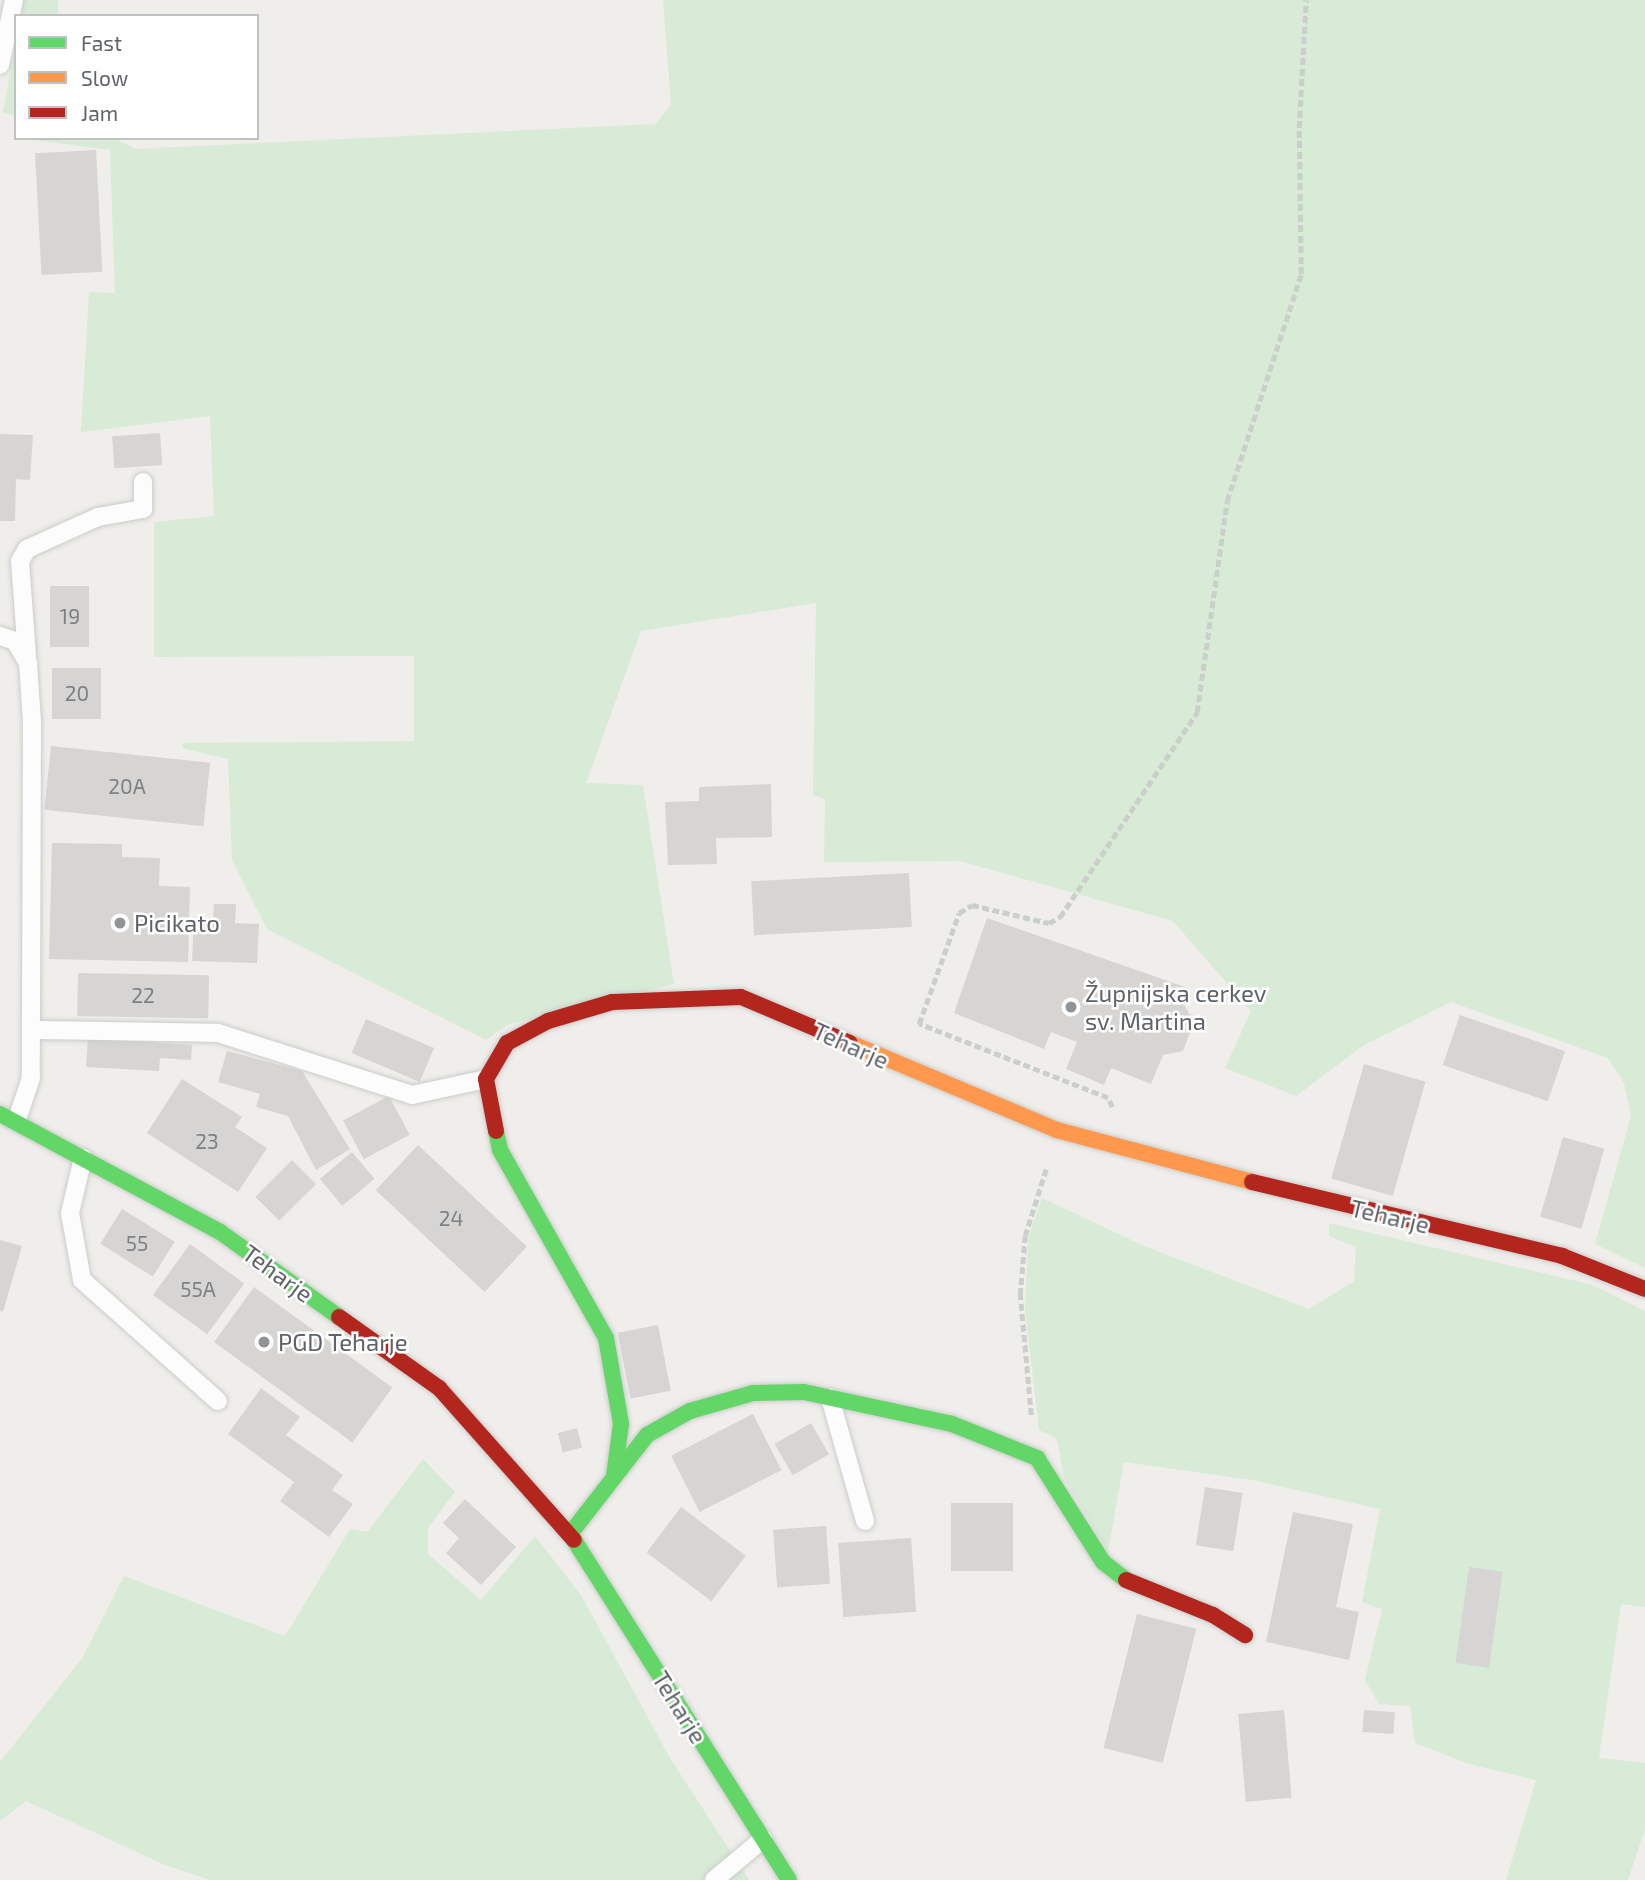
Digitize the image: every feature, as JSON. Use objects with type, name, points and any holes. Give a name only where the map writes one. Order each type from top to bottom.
[{"type":"street","name":"Teharje","points":[[486,1079],[507,1043],[548,1021],[612,1002],[741,997],[1057,1130],[1128,1151],[1562,1255],[1645,1289]]},
{"type":"street","points":[[486,1079],[500,1150],[606,1338],[621,1424],[614,1476]]},
{"type":"street","name":"Teharje","points":[[8,1118],[220,1232],[439,1388],[570,1534],[789,1880]]},
{"type":"street","points":[[570,1534],[647,1435],[690,1411],[753,1393],[804,1392],[952,1424],[1037,1458],[1103,1562],[1127,1581],[1213,1615],[1245,1635]]},
{"type":"lane","points":[[0,65],[14,0]]},
{"type":"lane","points":[[8,1118],[31,1078],[28,663],[20,561],[27,549],[98,517],[143,509],[143,482]]},
{"type":"lane","points":[[0,636],[15,641],[28,663]]},
{"type":"lane","points":[[32,1030],[218,1033],[412,1094],[486,1079]]},
{"type":"lane","points":[[83,1158],[70,1213],[82,1280],[218,1401]]},
{"type":"lane","points":[[830,1398],[865,1521]]},
{"type":"lane","points":[[714,1880],[764,1839]]},
{"type":"path","points":[[1128,1151],[1108,1098],[919,1024],[960,913],[972,905],[1049,923],[1060,917],[1197,712],[1227,501],[1301,274],[1299,128],[1306,0]]},
{"type":"path","points":[[1037,1458],[1020,1294],[1025,1236],[1057,1130]]},
{"type":"green space","points":[[23,0],[58,0],[58,14],[23,14]]},
{"type":"green space","points":[[663,0],[1645,0],[1645,1268],[1595,1244],[1631,1116],[1624,1083],[1608,1058],[1451,1002],[1364,1045],[1296,1096],[1225,1068],[1251,1011],[1173,921],[960,861],[824,862],[825,799],[813,795],[816,603],[641,631],[586,783],[643,785],[674,984],[509,1024],[486,1040],[267,929],[232,860],[228,759],[182,748],[184,743],[414,741],[414,656],[154,657],[154,522],[214,516],[210,416],[81,432],[89,292],[115,293],[110,150],[33,140],[118,140],[136,149],[655,124],[671,105]]},
{"type":"green space","points":[[14,52],[14,115],[3,112]]},
{"type":"green space","points":[[1042,1198],[1144,1246],[1309,1309],[1354,1281],[1356,1247],[1329,1236],[1329,1223],[1593,1285],[1645,1311],[1645,1607],[1621,1604],[1599,1758],[1645,1763],[1645,1829],[1628,1880],[1506,1880],[1536,1780],[1469,1764],[1415,1743],[1410,1706],[1379,1704],[1365,1680],[1382,1609],[1362,1602],[1380,1509],[1252,1480],[1124,1462],[1108,1551],[1064,1478],[1057,1439],[1039,1430],[1025,1309],[1028,1238]]},
{"type":"green space","points":[[423,1459],[455,1492],[428,1528],[428,1554],[481,1600],[535,1536],[581,1595],[670,1758],[749,1880],[210,1880],[165,1865],[26,1801],[0,1821],[0,1762],[83,1657],[124,1576],[285,1636],[350,1529],[367,1532]]},
{"type":"building","points":[[96,150],[102,272],[41,275],[35,153]]},
{"type":"building","points":[[160,433],[162,465],[114,468],[112,436]]},
{"type":"building","points":[[0,434],[33,435],[30,480],[16,479],[15,521],[0,521]]},
{"type":"building","points":[[50,586],[89,586],[89,647],[50,647]]},
{"type":"building","points":[[52,668],[101,668],[101,719],[52,719]]},
{"type":"building","points":[[51,746],[210,763],[203,826],[44,810]]},
{"type":"building","points":[[771,784],[772,837],[716,838],[717,864],[668,865],[665,802],[699,801],[699,787]]},
{"type":"building","name":"Picikato","points":[[52,843],[122,844],[122,857],[160,858],[159,886],[190,887],[188,962],[49,959]]},
{"type":"building","points":[[909,873],[912,927],[754,935],[751,881]]},
{"type":"building","points":[[214,904],[236,904],[235,923],[259,924],[257,963],[192,961],[194,917],[213,918]]},
{"type":"building","name":"Župnijska cerkev sv. Martina","points":[[987,918],[1188,988],[1182,1001],[1194,1022],[1183,1051],[1163,1055],[1151,1084],[1111,1068],[1104,1085],[1066,1069],[1077,1042],[1051,1032],[1044,1049],[954,1013]]},
{"type":"building","points":[[78,973],[209,975],[208,1018],[77,1016]]},
{"type":"building","points":[[1460,1015],[1565,1051],[1548,1101],[1443,1065]]},
{"type":"building","points":[[366,1019],[434,1048],[420,1082],[352,1053]]},
{"type":"building","points":[[88,1038],[192,1045],[191,1060],[160,1058],[159,1071],[86,1067]]},
{"type":"building","points":[[227,1051],[302,1071],[350,1149],[316,1170],[288,1116],[256,1107],[260,1094],[218,1082]]},
{"type":"building","points":[[1364,1064],[1426,1082],[1393,1196],[1331,1178]]},
{"type":"building","points":[[182,1079],[242,1117],[235,1127],[267,1148],[238,1192],[147,1133]]},
{"type":"building","points":[[389,1096],[410,1135],[364,1159],[343,1120]]},
{"type":"building","points":[[1563,1137],[1604,1149],[1581,1229],[1540,1217]]},
{"type":"building","points":[[418,1145],[527,1247],[485,1292],[376,1190]]},
{"type":"building","points":[[352,1152],[374,1179],[342,1206],[320,1179]]},
{"type":"building","points":[[292,1160],[316,1184],[279,1221],[255,1197]]},
{"type":"building","points":[[122,1209],[175,1242],[153,1277],[100,1244]]},
{"type":"building","points":[[0,1240],[22,1246],[3,1312],[0,1311]]},
{"type":"building","points":[[190,1244],[244,1283],[207,1334],[153,1295]]},
{"type":"building","points":[[254,1287],[392,1388],[352,1443],[214,1342]]},
{"type":"building","points":[[658,1325],[671,1391],[631,1399],[618,1333]]},
{"type":"building","points":[[261,1388],[300,1417],[286,1435],[343,1475],[332,1490],[353,1504],[329,1537],[280,1501],[294,1482],[228,1434]]},
{"type":"building","points":[[753,1414],[782,1470],[700,1512],[671,1456]]},
{"type":"building","points":[[811,1423],[829,1454],[793,1475],[775,1444]]},
{"type":"building","points":[[577,1428],[582,1447],[563,1452],[558,1433]]},
{"type":"building","points":[[1205,1487],[1243,1493],[1233,1551],[1196,1545]]},
{"type":"building","points":[[465,1499],[516,1547],[481,1585],[446,1553],[459,1538],[443,1523]]},
{"type":"building","points":[[951,1503],[1013,1503],[1013,1571],[951,1571]]},
{"type":"building","points":[[681,1507],[746,1556],[711,1601],[647,1553]]},
{"type":"building","points":[[1293,1512],[1353,1524],[1336,1607],[1359,1612],[1349,1660],[1266,1642]]},
{"type":"building","points":[[826,1526],[830,1584],[777,1588],[773,1530]]},
{"type":"building","points":[[911,1538],[916,1612],[843,1617],[838,1543]]},
{"type":"building","points":[[1469,1567],[1503,1572],[1489,1668],[1456,1663]]},
{"type":"building","points":[[1137,1614],[1196,1629],[1163,1763],[1104,1748]]},
{"type":"building","points":[[1284,1710],[1292,1798],[1246,1802],[1238,1714]]},
{"type":"building","points":[[1364,1710],[1395,1712],[1393,1734],[1362,1732]]},
{"type":"traffic: fast","points":[[0,1114],[220,1232],[339,1317]]},
{"type":"traffic: fast","points":[[496,1131],[500,1150],[606,1338],[621,1424],[614,1476]]},
{"type":"traffic: fast","points":[[570,1534],[647,1435],[690,1411],[753,1393],[804,1392],[952,1424],[1037,1458],[1103,1562],[1126,1580]]},
{"type":"traffic: fast","points":[[574,1540],[789,1880]]},
{"type":"traffic: slow","points":[[850,1043],[1057,1130],[1252,1182]]},
{"type":"traffic: jam","points":[[496,1131],[486,1079],[507,1043],[548,1021],[612,1002],[741,997],[850,1043]]},
{"type":"traffic: jam","points":[[1252,1182],[1562,1256],[1645,1289]]},
{"type":"traffic: jam","points":[[339,1317],[439,1388],[574,1540]]},
{"type":"traffic: jam","points":[[1126,1580],[1213,1615],[1245,1635]]},
{"type":"place","name":"Picikato","points":[[120,923]]},
{"type":"place","name":"Župnijska cerkev sv. Martina","points":[[1071,1007]]},
{"type":"place","name":"PGD Teharje","points":[[264,1342]]}]
